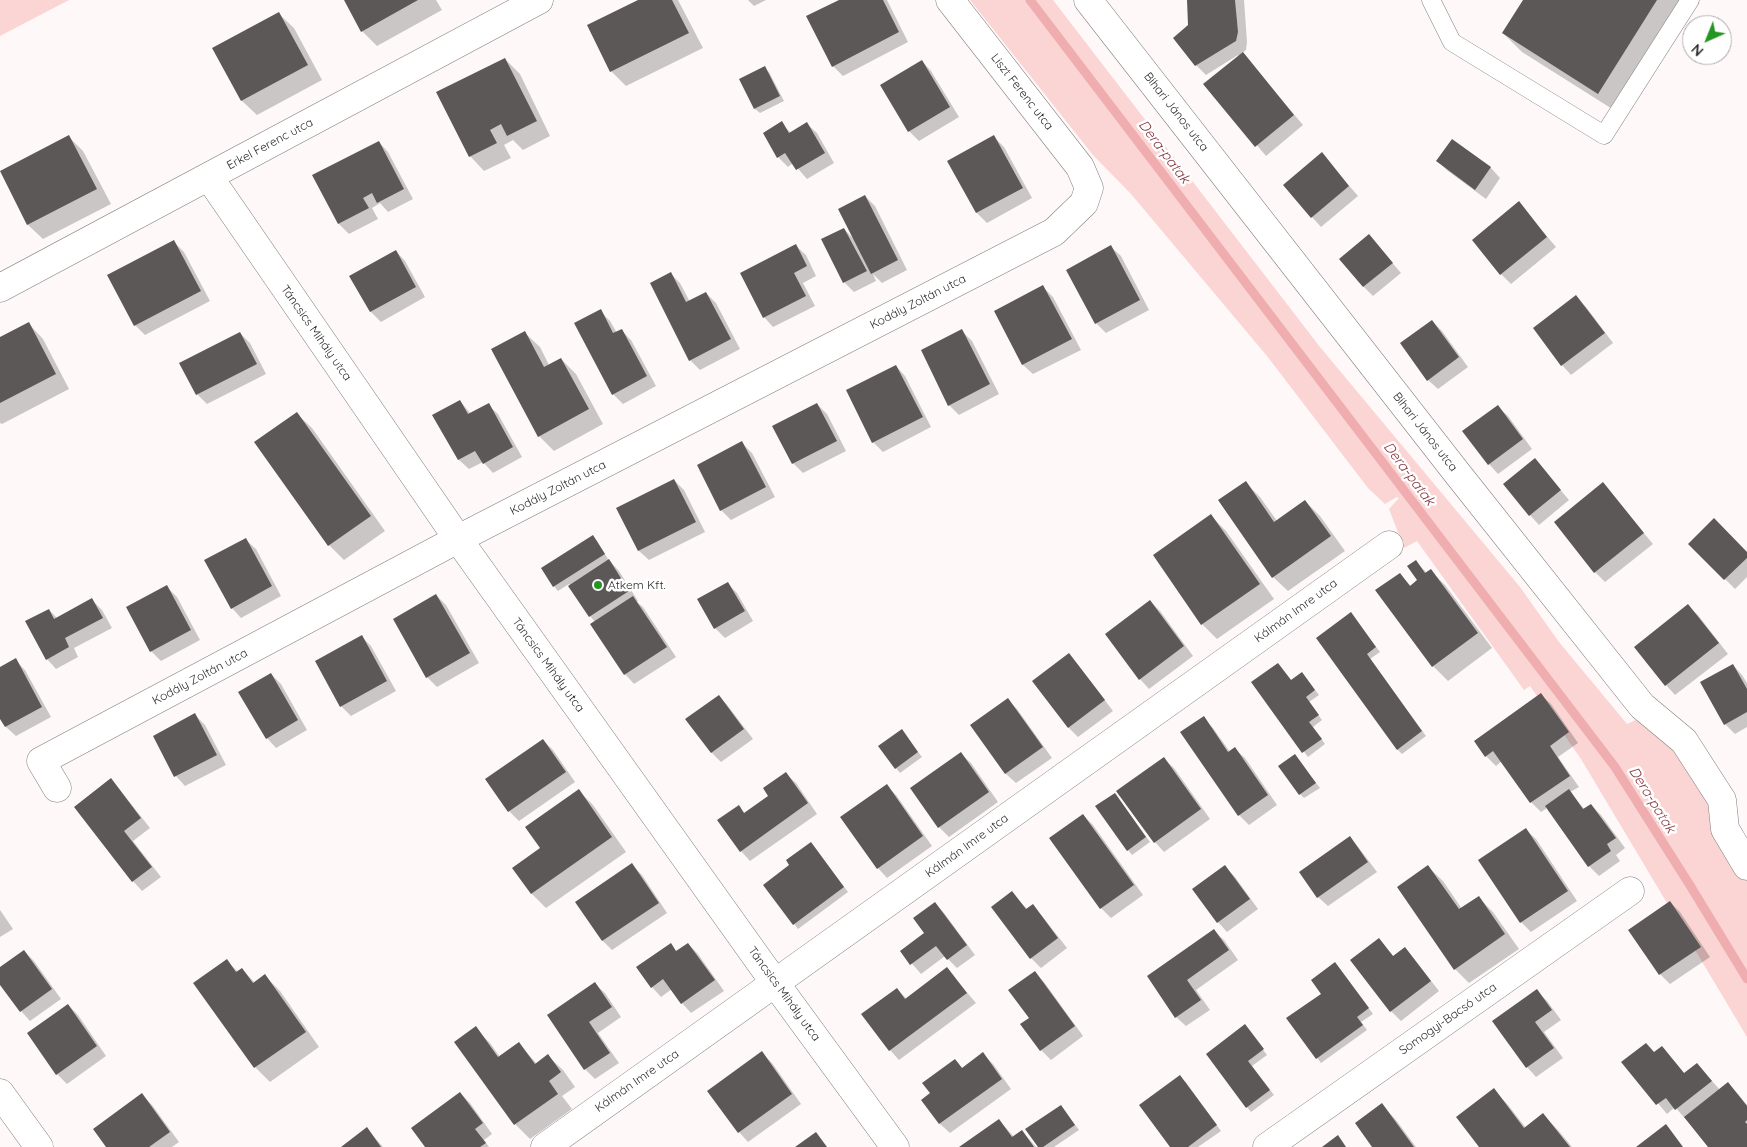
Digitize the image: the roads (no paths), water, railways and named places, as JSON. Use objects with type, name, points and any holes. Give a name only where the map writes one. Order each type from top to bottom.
[{"type":"street","name":"Erkel Ferenc utca","points":[[0,288],[539,0]]},
{"type":"street","name":"Liszt Ferenc utca","points":[[950,0],[1080,167],[1088,188]]},
{"type":"street","name":"Bihari János utca","points":[[1088,0],[1457,473],[1642,706],[1684,741],[1722,800],[1725,829],[1747,866]]},
{"type":"street","name":"Táncsics Mihály utca","points":[[209,177],[458,539],[775,983],[895,1147]]},
{"type":"street","name":"Kodály Zoltán utca","points":[[56,788],[41,761],[458,539],[1054,232],[1084,203],[1088,188]]},
{"type":"street","name":"Kálmán Imre utca","points":[[545,1147],[1389,545]]},
{"type":"street","name":"Somogyi-Bacsó utca","points":[[1267,1147],[1630,891]]},
{"type":"street","points":[[0,1093],[39,1147]]},
{"type":"lane","points":[[1431,0],[1452,42],[1604,134],[1690,0]]},
{"type":"waterway","name":"Dera-patak","points":[[1030,0],[1615,767],[1747,979]]},
{"type":"place","name":"Atkem Kft.","points":[[598,585]]}]
